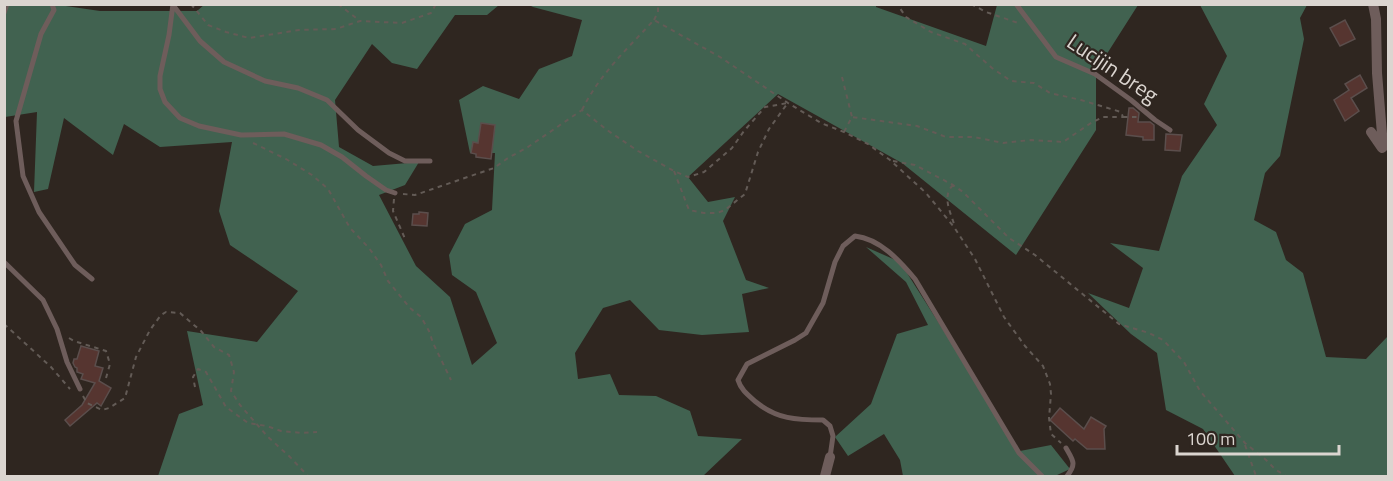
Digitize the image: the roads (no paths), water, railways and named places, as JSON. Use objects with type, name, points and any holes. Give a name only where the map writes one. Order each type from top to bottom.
[{"type":"street","points":[[1371,132],[1382,148],[1386,144],[1382,134],[1376,19],[1373,4]]},
{"type":"street","points":[[825,477],[830,457]]},
{"type":"lane","points":[[5,12],[7,4]]},
{"type":"lane","points":[[52,4],[54,10],[40,34],[16,121],[23,176],[39,212],[75,265],[92,279]]},
{"type":"lane","name":"Lucijin breg","points":[[1016,4],[1056,57],[1095,74],[1170,130]]},
{"type":"lane","points":[[173,5],[160,76],[160,89],[165,102],[180,118],[199,126],[241,135],[284,134],[321,145],[342,157],[386,190],[395,193]]},
{"type":"lane","points":[[173,5],[200,40],[224,62],[265,81],[298,88],[327,100],[358,130],[389,153],[405,160],[430,161]]},
{"type":"lane","points":[[830,457],[833,436],[830,426],[823,420],[800,420],[780,416],[766,410],[741,388],[738,380],[747,364],[806,333],[823,303],[835,262],[843,246],[855,236],[865,237],[880,246],[900,261],[915,279],[1019,453],[1042,477]]},
{"type":"lane","points":[[4,262],[43,300],[80,389]]},
{"type":"lane","points":[[1066,448],[1074,461],[1067,477]]}]
